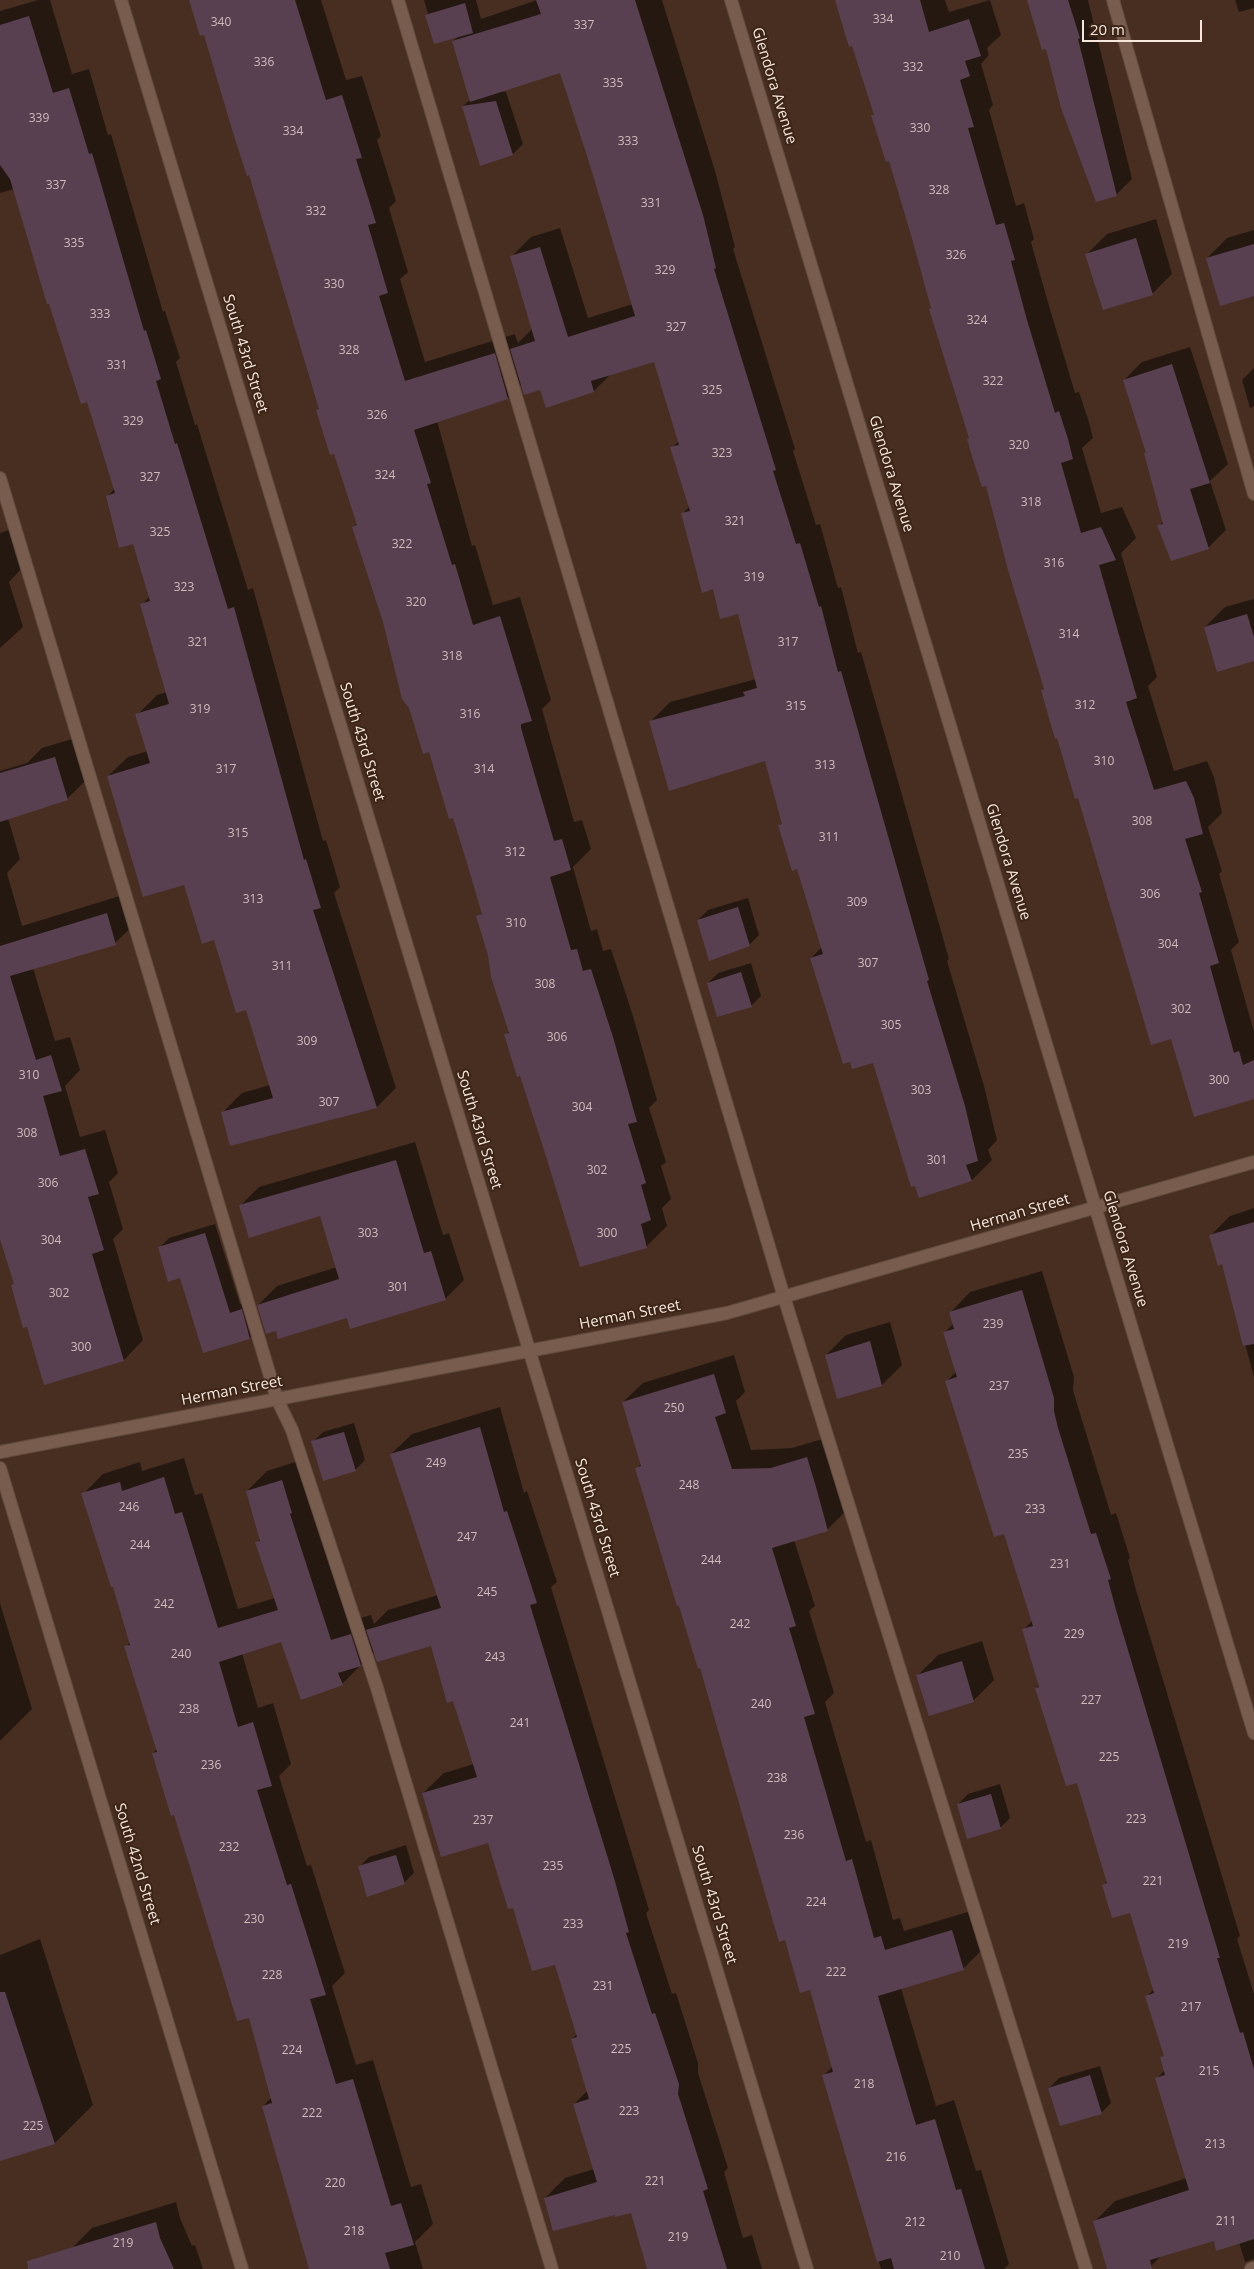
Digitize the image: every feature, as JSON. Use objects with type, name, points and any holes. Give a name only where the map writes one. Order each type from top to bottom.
[{"type":"street","name":"South 43rd Street","points":[[121,0],[807,2269]]},
{"type":"street","points":[[398,0],[784,1297],[1086,2269]]},
{"type":"street","name":"Glendora Avenue","points":[[731,0],[1254,1733]]},
{"type":"street","points":[[1113,0],[1254,494]]},
{"type":"street","points":[[0,478],[277,1399],[292,1430],[377,1688],[552,2269]]},
{"type":"street","name":"Herman Street","points":[[0,1452],[727,1313],[1096,1209],[1254,1162]]},
{"type":"street","name":"South 42nd Street","points":[[0,1468],[242,2269]]},
{"type":"building","points":[[189,0],[295,0],[326,100],[342,95],[362,158],[356,159],[376,223],[368,225],[388,293],[379,296],[405,381],[495,353],[508,399],[414,430],[431,483],[427,484],[452,565],[455,564],[473,625],[500,616],[532,721],[521,724],[521,728],[554,841],[562,839],[571,870],[550,877],[571,950],[577,949],[583,971],[591,969],[637,1122],[628,1124],[646,1183],[641,1185],[651,1220],[641,1224],[647,1248],[580,1267],[520,1076],[517,1077],[504,1034],[509,1033],[491,977],[488,955],[476,916],[482,914],[467,863],[453,818],[449,819],[429,752],[423,754],[409,708],[402,699],[383,622],[352,527],[357,525],[334,454],[330,455],[316,410],[319,409],[249,175],[247,176],[234,136],[204,35],[200,36]]},
{"type":"building","points":[[536,0],[635,0],[703,215],[716,268],[714,269],[776,470],[773,471],[796,544],[800,543],[819,607],[821,606],[838,672],[841,671],[929,980],[927,981],[965,1106],[978,1161],[966,1165],[972,1181],[919,1198],[915,1186],[911,1187],[873,1063],[852,1069],[850,1062],[843,1064],[810,958],[823,954],[797,869],[792,871],[778,825],[782,824],[765,761],[669,791],[649,721],[745,696],[743,692],[757,688],[738,614],[720,619],[713,589],[702,593],[681,513],[690,511],[670,447],[679,445],[654,362],[591,381],[594,392],[546,408],[540,390],[524,395],[510,349],[535,341],[510,256],[540,247],[568,337],[635,316],[560,73],[470,102],[452,41],[541,14]]},
{"type":"building","points":[[835,0],[920,0],[929,32],[969,19],[981,56],[965,61],[970,76],[960,80],[974,127],[968,128],[996,225],[1004,223],[1015,260],[1011,261],[1027,320],[1055,413],[1059,411],[1068,439],[1073,459],[1061,463],[1081,533],[1101,527],[1116,560],[1099,565],[1137,698],[1126,702],[1154,790],[1186,781],[1194,798],[1203,834],[1185,839],[1202,892],[1199,893],[1219,963],[1210,966],[1234,1053],[1239,1051],[1243,1065],[1254,1060],[1254,1099],[1194,1117],[1171,1039],[1151,1045],[1078,798],[1075,799],[1057,738],[1055,739],[1041,690],[1044,689],[1008,570],[986,486],[982,487],[974,463],[967,439],[969,438],[929,309],[931,308],[889,161],[886,162],[871,115],[874,115],[852,46],[849,47]]},
{"type":"building","points":[[1027,0],[1068,0],[1080,38],[1078,39],[1117,196],[1096,202],[1061,108],[1046,49],[1042,50]]},
{"type":"building","points":[[465,3],[473,33],[434,44],[425,15]]},
{"type":"building","points":[[29,16],[53,93],[69,88],[89,154],[92,153],[144,331],[146,330],[161,379],[156,381],[175,444],[177,443],[228,609],[234,607],[304,860],[306,859],[321,908],[313,910],[377,1108],[230,1146],[221,1112],[273,1098],[246,1010],[236,1013],[214,940],[202,944],[184,885],[143,897],[107,776],[150,763],[135,714],[169,704],[140,604],[150,601],[133,544],[119,548],[106,496],[115,493],[87,402],[81,404],[49,304],[47,304],[10,179],[0,165],[0,25]]},
{"type":"building","points":[[496,101],[513,155],[480,166],[462,106]]},
{"type":"building","points":[[1136,238],[1153,295],[1103,310],[1085,254]]},
{"type":"building","points":[[1254,244],[1254,296],[1220,306],[1206,258]]},
{"type":"building","points":[[1172,364],[1210,483],[1190,489],[1209,549],[1171,561],[1157,525],[1163,524],[1144,453],[1146,453],[1123,380]]},
{"type":"building","points":[[1247,614],[1254,637],[1254,661],[1217,672],[1204,627]]},
{"type":"building","points":[[55,757],[68,800],[0,822],[0,773]]},
{"type":"building","points":[[738,907],[750,946],[709,961],[697,920]]},
{"type":"building","points":[[107,913],[116,945],[10,976],[36,1060],[51,1055],[62,1091],[43,1096],[60,1156],[85,1149],[99,1194],[88,1197],[104,1250],[92,1254],[124,1361],[44,1385],[27,1327],[23,1328],[11,1285],[14,1284],[0,1239],[0,946]]},
{"type":"building","points":[[741,972],[752,1007],[717,1017],[707,983]]},
{"type":"building","points":[[396,1160],[424,1253],[431,1251],[446,1300],[350,1329],[347,1318],[278,1339],[276,1331],[266,1334],[257,1305],[339,1279],[320,1216],[249,1238],[239,1205]]},
{"type":"building","points":[[1254,1222],[1254,1344],[1243,1346],[1222,1264],[1218,1266],[1209,1235]]},
{"type":"building","points":[[205,1233],[230,1313],[242,1309],[250,1339],[203,1353],[180,1278],[168,1282],[158,1247]]},
{"type":"building","points":[[1022,1290],[1054,1398],[1054,1411],[1058,1428],[1091,1534],[1096,1533],[1111,1579],[1108,1580],[1116,1610],[1220,1958],[1217,1958],[1240,2033],[1243,2032],[1254,2069],[1254,2239],[1216,2251],[1214,2241],[1150,2260],[1152,2269],[1107,2269],[1093,2221],[1189,2190],[1155,2078],[1165,2075],[1160,2057],[1164,2056],[1145,1996],[1154,1993],[1130,1913],[1112,1918],[1102,1885],[1107,1883],[1077,1783],[1066,1786],[1035,1688],[1039,1687],[1022,1629],[1033,1626],[1004,1534],[994,1537],[945,1381],[957,1377],[943,1332],[954,1329],[949,1312]]},
{"type":"building","points":[[870,1341],[882,1386],[837,1399],[825,1355]]},
{"type":"building","points":[[714,1374],[726,1413],[715,1417],[732,1469],[771,1468],[807,1457],[816,1487],[828,1531],[772,1548],[796,1626],[789,1628],[815,1714],[804,1717],[846,1861],[852,1859],[874,1938],[881,1936],[885,1950],[952,1930],[964,1970],[878,1996],[916,2125],[935,2119],[956,2190],[961,2189],[985,2269],[894,2269],[891,2258],[877,2262],[822,2075],[833,2072],[810,1990],[800,1993],[785,1940],[779,1942],[700,1668],[698,1669],[679,1606],[677,1606],[635,1468],[641,1466],[622,1402]]},
{"type":"building","points":[[480,1427],[504,1512],[507,1511],[537,1603],[530,1605],[614,1878],[629,1932],[626,1933],[652,2014],[655,2013],[679,2084],[678,2094],[708,2189],[703,2191],[727,2269],[647,2269],[631,2213],[615,2217],[615,2215],[553,2231],[544,2198],[597,2182],[573,2104],[589,2099],[571,2039],[577,2037],[555,1965],[532,1971],[513,1908],[508,1909],[488,1843],[441,1857],[422,1793],[477,1777],[453,1701],[447,1703],[431,1646],[377,1662],[366,1630],[441,1608],[390,1454]]},
{"type":"building","points":[[344,1432],[356,1471],[323,1481],[311,1441]]},
{"type":"building","points":[[164,1477],[175,1514],[182,1512],[218,1628],[278,1610],[255,1542],[260,1541],[246,1491],[282,1480],[292,1513],[290,1514],[331,1640],[351,1634],[361,1666],[338,1673],[343,1685],[301,1700],[281,1642],[219,1662],[238,1727],[253,1722],[272,1786],[257,1790],[287,1885],[291,1884],[326,1995],[310,1999],[336,2084],[353,2079],[391,2206],[401,2203],[414,2245],[385,2253],[390,2269],[309,2269],[262,2106],[272,2103],[249,2018],[237,2021],[174,1815],[171,1816],[152,1753],[157,1752],[124,1646],[130,1645],[113,1587],[111,1587],[81,1493],[120,1482],[122,1491]]},
{"type":"building","points":[[962,1661],[974,1702],[929,1716],[916,1675]]},
{"type":"building","points":[[991,1794],[1001,1829],[967,1839],[957,1804]]},
{"type":"building","points":[[396,1855],[405,1884],[367,1897],[358,1866]]},
{"type":"building","points":[[0,1992],[5,1992],[55,2144],[0,2161]]},
{"type":"building","points":[[1090,2075],[1102,2114],[1060,2126],[1048,2088]]},
{"type":"building","points":[[156,2222],[160,2238],[174,2269],[28,2269],[27,2261]]}]
